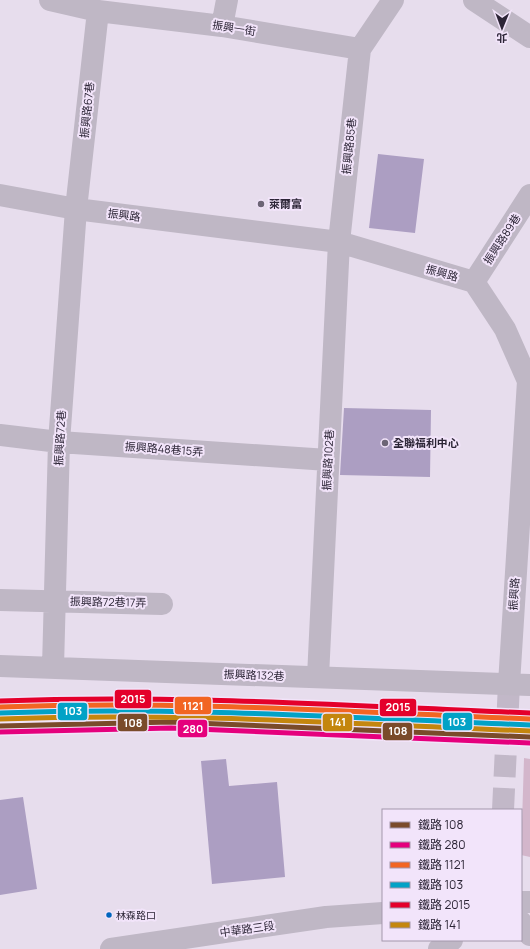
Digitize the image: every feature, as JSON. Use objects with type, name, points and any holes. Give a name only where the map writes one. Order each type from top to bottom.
[{"type":"street","name":"振興一街","points":[[50,0],[98,11],[222,26],[360,49]]},
{"type":"street","points":[[222,26],[227,0]]},
{"type":"street","points":[[360,49],[393,0]]},
{"type":"street","points":[[474,0],[530,37]]},
{"type":"street","name":"振興路67巷","points":[[76,209],[98,11]]},
{"type":"street","name":"振興路85巷","points":[[339,242],[360,49]]},
{"type":"street","name":"振興路","points":[[0,195],[76,209],[339,242],[474,282],[505,329],[529,381],[508,684]]},
{"type":"street","name":"振興路89巷","points":[[474,282],[530,195]]},
{"type":"street","name":"振興路72巷","points":[[53,667],[59,442],[76,209]]},
{"type":"street","name":"振興路102巷","points":[[318,677],[339,242]]},
{"type":"street","name":"振興路48巷15弄","points":[[0,435],[59,442],[328,460]]},
{"type":"street","name":"振興路72巷17弄","points":[[0,600],[162,604]]},
{"type":"street","name":"振興路132巷","points":[[0,666],[530,685]]},
{"type":"street","name":"中華路三段","points":[[112,949],[326,918],[382,913]]},
{"type":"street","points":[[522,923],[530,935]]},
{"type":"street","points":[[439,949],[451,941]]},
{"type":"shaded area","points":[[524,758],[530,759],[530,857],[522,855]]},
{"type":"building","points":[[378,154],[424,159],[415,233],[369,228]]},
{"type":"building","name":"全聯福利中心","points":[[344,408],[431,410],[430,477],[340,475]]},
{"type":"building","points":[[226,759],[229,786],[277,782],[285,877],[212,884],[201,761]]},
{"type":"building","points":[[23,797],[37,889],[0,895],[0,800]]},
{"type":"tunnel","points":[[503,809],[509,684]]},
{"type":"rail line","name":"2015","points":[[0,701],[66,699],[199,700],[530,713]]},
{"type":"rail line","name":"1121","points":[[0,707],[66,705],[199,706],[530,719]]},
{"type":"rail line","name":"103","points":[[0,713],[66,711],[199,712],[332,716],[530,725]]},
{"type":"rail line","name":"141","points":[[0,719],[66,717],[199,718],[530,731]]},
{"type":"rail line","name":"108","points":[[0,726],[171,722],[530,737]]},
{"type":"rail line","name":"280","points":[[0,732],[171,728],[530,743]]},
{"type":"place","name":"萊爾富","points":[[261,204]]},
{"type":"place","name":"全聯福利中心","points":[[385,443]]},
{"type":"place","name":"林森路口","points":[[109,915]]}]
